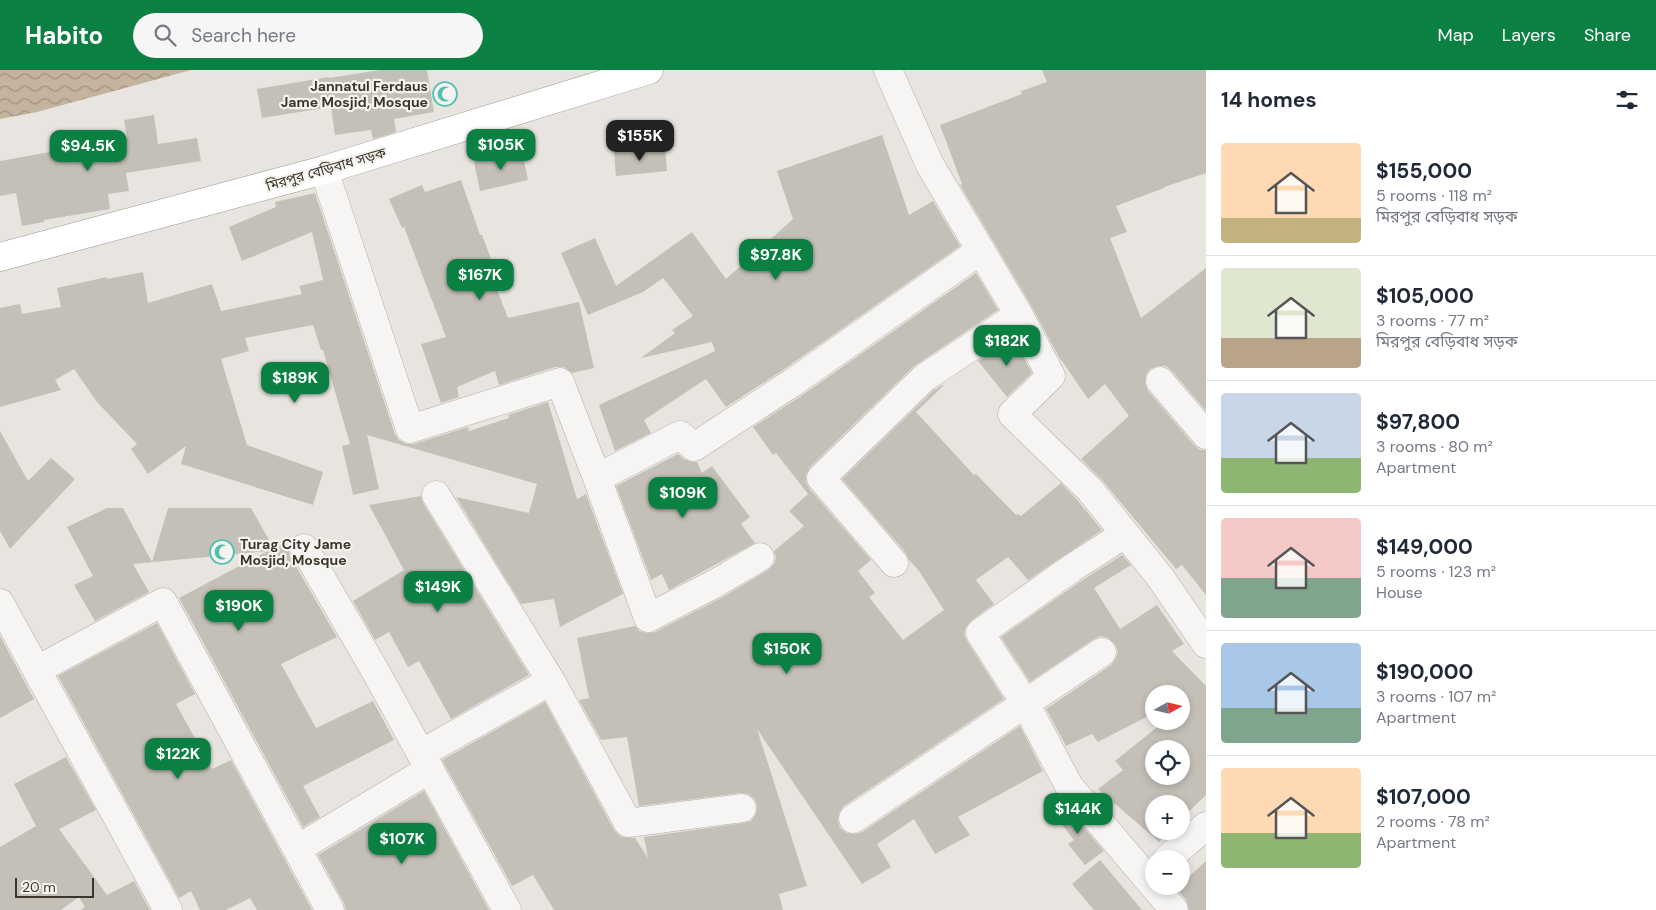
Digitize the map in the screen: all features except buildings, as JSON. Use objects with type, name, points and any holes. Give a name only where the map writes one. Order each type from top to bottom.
[{"type":"highway","name":"মিরপুর বেড়িবাধ সড়ক","points":[[0,257],[324,170],[649,70]]},
{"type":"street","points":[[888,70],[930,165],[1019,315],[1051,376],[1012,414],[1090,490],[1160,577],[1206,644]]},
{"type":"street","points":[[324,170],[410,430],[560,382],[598,478],[648,618],[716,583],[760,557]]},
{"type":"street","points":[[598,478],[680,435],[694,447],[792,383],[981,250]]},
{"type":"street","points":[[894,563],[821,478],[924,378],[1019,315]]},
{"type":"street","points":[[1160,381],[1206,435]]},
{"type":"street","points":[[436,495],[551,681],[628,823],[742,808]]},
{"type":"street","points":[[1126,534],[1072,568],[980,633],[1025,703],[1070,786],[1145,868]]},
{"type":"street","points":[[304,548],[426,761],[507,910]]},
{"type":"street","points":[[37,670],[163,602],[330,910]]},
{"type":"street","points":[[0,603],[168,910]]},
{"type":"street","points":[[853,819],[1102,652]]},
{"type":"street","points":[[297,849],[426,761],[551,681]]},
{"type":"street","points":[[1178,850],[1206,826]]},
{"type":"street","points":[[1164,895],[1174,910]]},
{"type":"water","points":[[0,70],[191,70],[37,112],[0,119]]},
{"type":"place","name":"Jannatul Ferdaus Jame Mosjid, Mosque","points":[[445,94]]},
{"type":"place","name":"Turag City Jame Mosjid, Mosque","points":[[222,552]]}]
